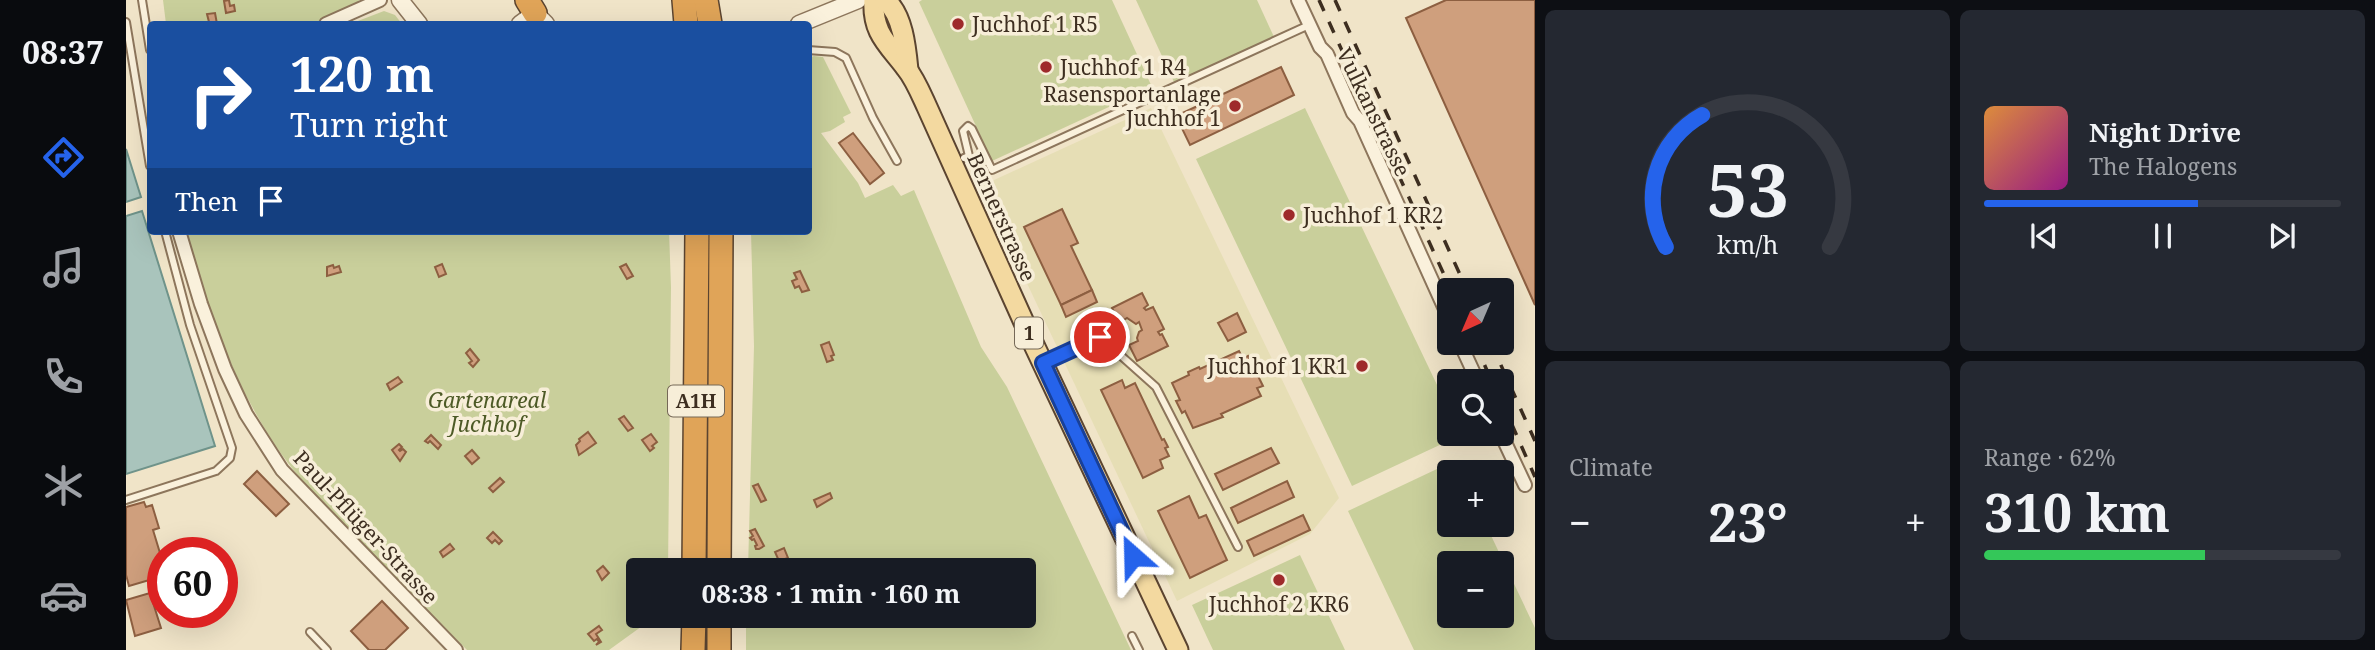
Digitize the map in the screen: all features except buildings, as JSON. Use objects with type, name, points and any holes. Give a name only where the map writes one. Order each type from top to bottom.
[{"type":"highway","points":[[684,0],[686,21]]},
{"type":"highway","name":"A1H","points":[[694,558],[697,235]]},
{"type":"highway","name":"A1H","points":[[719,558],[721,235]]},
{"type":"highway","points":[[693,650],[694,628]]},
{"type":"highway","points":[[719,628],[719,650]]},
{"type":"main road","name":"Bernerstrasse","points":[[874,0],[873,16],[887,46],[908,70],[927,107],[1043,363],[1178,650]]},
{"type":"main road","name":"Bernerstrasse","points":[[885,0],[891,4],[904,36],[908,70]]},
{"type":"street","points":[[333,21],[380,0]]},
{"type":"street","points":[[400,0],[417,21]]},
{"type":"street","points":[[806,21],[858,0]]},
{"type":"street","name":"Vulkanstrasse","points":[[1298,0],[1320,47],[1327,54],[1353,113],[1360,121],[1437,291]]},
{"type":"street","name":"Paul-Pflüger-Strasse","points":[[180,235],[201,304],[225,369],[246,414],[282,470],[456,650]]},
{"type":"street","points":[[1507,446],[1525,485]]},
{"type":"lane","points":[[142,0],[147,31]]},
{"type":"lane","points":[[126,22],[147,148]]},
{"type":"lane","points":[[964,158],[969,156],[965,127],[972,129],[992,170],[1309,25]]},
{"type":"lane","points":[[812,50],[835,52],[846,58],[873,118],[897,160]]},
{"type":"lane","points":[[126,500],[216,471],[230,458],[232,448],[190,325],[166,235]]},
{"type":"lane","points":[[1043,363],[1100,337],[1156,387],[1238,547]]},
{"type":"lane","points":[[310,632],[327,650]]},
{"type":"lane","points":[[1132,636],[1139,650]]},
{"type":"shaded area","points":[[1151,108],[1339,498],[1310,534],[1177,601],[981,186]]},
{"type":"green space","points":[[163,0],[360,0],[359,4],[319,21],[166,21]]},
{"type":"green space","name":"Juchhof 1 R4","points":[[1112,0],[1152,87],[992,161],[919,2]]},
{"type":"green space","points":[[1136,0],[1257,0],[1274,37],[1174,82]]},
{"type":"green space","points":[[384,11],[395,15],[400,21],[358,21]]},
{"type":"green space","points":[[814,56],[823,57],[851,113],[843,117],[845,122],[821,133],[858,183],[865,198],[893,185],[901,196],[914,190],[981,347],[1007,387],[1131,650],[746,650],[746,628],[1036,628],[1036,558],[748,558],[754,346],[751,235],[812,235]]},
{"type":"green space","points":[[1305,108],[1437,385],[1437,446],[1352,486],[1196,159]]},
{"type":"green space","name":"Gartenareal Juchhof","points":[[186,235],[669,235],[668,558],[626,558],[626,628],[639,628],[609,650],[467,650],[314,494],[290,465],[250,403],[220,336]]},
{"type":"green space","points":[[1437,469],[1437,537],[1492,537],[1498,551],[1437,551],[1437,628],[1514,628],[1514,584],[1535,628],[1535,650],[1414,650],[1348,511]]},
{"type":"green space","name":"Juchhof 2 KR6","points":[[1300,555],[1345,650],[1213,650],[1192,605]]},
{"type":"water","points":[[126,149],[141,197],[126,202]]},
{"type":"water","points":[[142,211],[147,235],[149,235],[215,446],[126,474],[126,216]]},
{"type":"railway","points":[[1319,0],[1446,278]]},
{"type":"railway","points":[[1335,0],[1462,278]]},
{"type":"railway","points":[[1480,355],[1486,369]]},
{"type":"railway","points":[[1496,355],[1535,441]]},
{"type":"railway","points":[[1514,429],[1535,477]]},
{"type":"place","name":"Juchhof 1 R5","points":[[958,24]]},
{"type":"place","name":"Juchhof 1 R4","points":[[1046,67]]},
{"type":"place","name":"Rasensportanlage Juchhof 1","points":[[1235,106]]},
{"type":"place","name":"Juchhof 1 KR2","points":[[1289,215]]},
{"type":"place","name":"Juchhof 1 KR1","points":[[1362,366]]},
{"type":"place","name":"Juchhof 2 KR6","points":[[1279,580]]},
{"type":"route","points":[[1100,337],[1043,363],[1133,556]]}]
